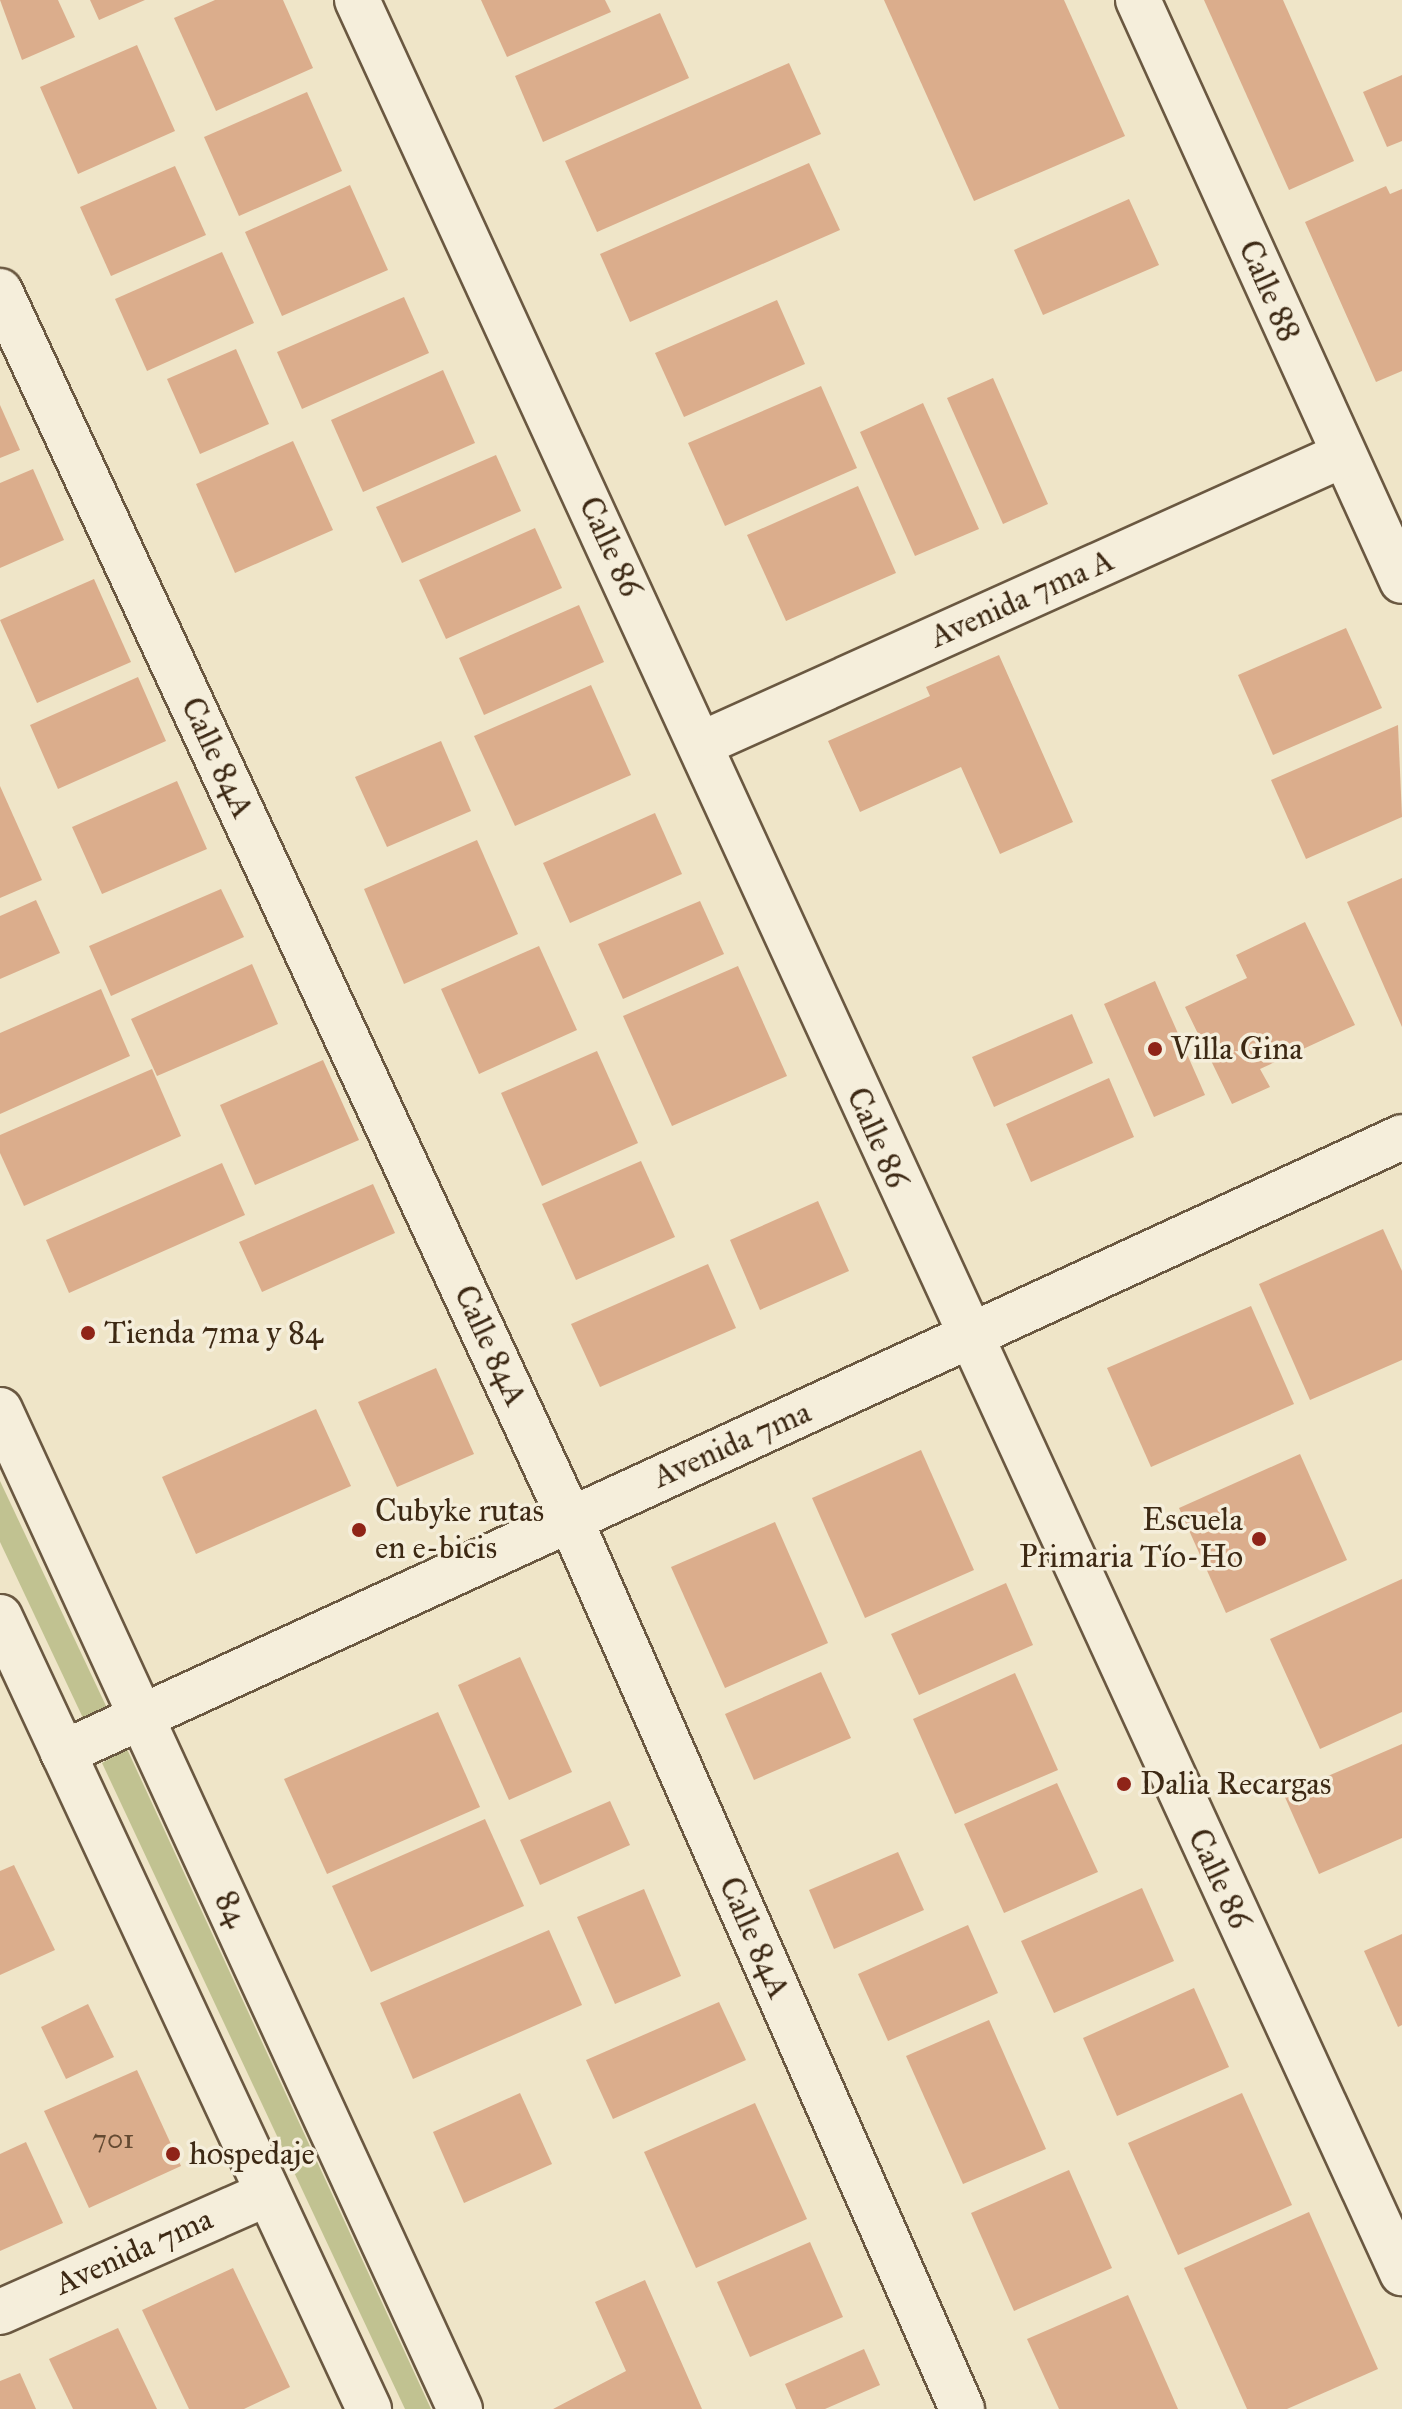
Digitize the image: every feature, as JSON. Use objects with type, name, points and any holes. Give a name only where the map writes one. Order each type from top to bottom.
[{"type":"street","name":"Calle 86","points":[[357,0],[701,744],[967,1338],[1402,2273]]},
{"type":"street","name":"Calle 88","points":[[1138,0],[1402,581]]},
{"type":"street","name":"Calle 84A","points":[[0,291],[570,1519],[962,2409]]},
{"type":"street","name":"Avenida 7ma A","points":[[701,744],[1343,455]]},
{"type":"street","name":"Avenida 7ma","points":[[63,1753],[1402,1137]]},
{"type":"street","name":"84","points":[[0,1410],[460,2409]]},
{"type":"street","points":[[0,1617],[369,2409]]},
{"type":"street","name":"Avenida 7ma","points":[[0,2312],[268,2193]]},
{"type":"green space","points":[[0,1481],[107,1708],[103,1713],[83,1718],[0,1542]]},
{"type":"green space","points":[[127,1749],[431,2409],[405,2409],[102,1763]]},
{"type":"building","points":[[0,0],[58,0],[75,37],[22,60]]},
{"type":"building","points":[[90,0],[145,0],[99,20]]},
{"type":"building","points":[[215,0],[283,0],[313,68],[216,111],[174,18]]},
{"type":"building","points":[[481,0],[605,0],[611,12],[507,57]]},
{"type":"building","points":[[884,0],[1064,0],[1125,136],[974,201]]},
{"type":"building","points":[[1204,0],[1283,0],[1354,161],[1289,190]]},
{"type":"building","points":[[660,13],[689,78],[543,142],[515,76]]},
{"type":"building","points":[[137,45],[175,131],[78,174],[40,87]]},
{"type":"building","points":[[789,63],[821,134],[597,232],[565,161]]},
{"type":"building","points":[[1402,75],[1402,141],[1387,147],[1363,92]]},
{"type":"building","points":[[307,92],[342,171],[239,216],[204,137]]},
{"type":"building","points":[[809,163],[840,230],[630,322],[600,254]]},
{"type":"building","points":[[175,166],[206,235],[111,276],[80,207]]},
{"type":"building","points":[[350,185],[388,270],[282,316],[245,232]]},
{"type":"building","points":[[1386,186],[1390,194],[1402,189],[1402,371],[1376,382],[1305,222]]},
{"type":"building","points":[[1129,199],[1159,265],[1043,315],[1014,250]]},
{"type":"building","points":[[222,252],[254,323],[147,371],[115,299]]},
{"type":"building","points":[[404,297],[429,353],[302,409],[277,352]]},
{"type":"building","points":[[777,300],[805,364],[684,417],[655,353]]},
{"type":"building","points":[[236,349],[269,424],[200,454],[167,379]]},
{"type":"building","points":[[443,370],[475,443],[363,492],[331,420]]},
{"type":"building","points":[[993,378],[1048,504],[1003,524],[947,398]]},
{"type":"building","points":[[821,386],[857,468],[725,526],[688,443]]},
{"type":"building","points":[[923,403],[979,529],[915,556],[860,432]]},
{"type":"building","points":[[0,405],[20,450],[0,458]]},
{"type":"building","points":[[293,441],[333,530],[235,573],[196,484]]},
{"type":"building","points":[[496,455],[521,511],[402,563],[376,507]]},
{"type":"building","points":[[33,469],[64,540],[0,568],[0,483]]},
{"type":"building","points":[[858,486],[896,573],[786,621],[747,535]]},
{"type":"building","points":[[535,528],[562,588],[446,639],[419,580]]},
{"type":"building","points":[[94,579],[131,662],[37,703],[0,620]]},
{"type":"building","points":[[579,605],[604,662],[484,715],[459,658]]},
{"type":"building","points":[[1346,628],[1382,708],[1273,755],[1238,675]]},
{"type":"building","points":[[999,655],[1073,822],[1000,854],[961,767],[860,812],[828,741],[930,696],[926,687]]},
{"type":"building","points":[[138,677],[166,741],[58,789],[30,725]]},
{"type":"building","points":[[591,685],[631,775],[515,826],[474,736]]},
{"type":"building","points":[[1398,725],[1402,817],[1306,859],[1271,780]]},
{"type":"building","points":[[441,741],[471,811],[387,847],[355,777]]},
{"type":"building","points":[[177,781],[207,849],[102,894],[72,827]]},
{"type":"building","points":[[0,786],[42,880],[0,898]]},
{"type":"building","points":[[655,813],[682,874],[570,923],[543,863]]},
{"type":"building","points":[[477,840],[518,934],[404,984],[364,889]]},
{"type":"building","points":[[1402,878],[1402,1027],[1347,902]]},
{"type":"building","points":[[221,889],[244,937],[111,996],[89,946]]},
{"type":"building","points":[[36,900],[60,953],[0,979],[0,916]]},
{"type":"building","points":[[700,901],[724,954],[623,999],[598,944]]},
{"type":"building","points":[[1305,922],[1355,1025],[1260,1069],[1270,1087],[1232,1104],[1185,1007],[1247,978],[1236,955]]},
{"type":"building","points":[[539,946],[577,1030],[479,1074],[441,989]]},
{"type":"building","points":[[252,964],[278,1024],[157,1076],[131,1019]]},
{"type":"building","points":[[738,966],[787,1076],[672,1126],[623,1016]]},
{"type":"building","name":"Villa Gina","points":[[1155,981],[1205,1095],[1154,1117],[1104,1004]]},
{"type":"building","points":[[101,989],[130,1056],[0,1114],[0,1033]]},
{"type":"building","points":[[1072,1014],[1093,1063],[994,1107],[972,1057]]},
{"type":"building","points":[[597,1051],[638,1143],[542,1186],[501,1093]]},
{"type":"building","points":[[323,1060],[359,1140],[255,1185],[220,1105]]},
{"type":"building","points":[[152,1069],[181,1136],[24,1206],[0,1153],[0,1135]]},
{"type":"building","points":[[1109,1078],[1134,1137],[1031,1182],[1006,1124]]},
{"type":"building","points":[[641,1161],[675,1237],[576,1280],[542,1204]]},
{"type":"building","points":[[222,1163],[245,1215],[69,1293],[46,1240]]},
{"type":"building","points":[[373,1184],[395,1233],[262,1292],[239,1242]]},
{"type":"building","points":[[818,1201],[849,1271],[760,1310],[730,1240]]},
{"type":"building","points":[[1383,1229],[1402,1271],[1402,1360],[1310,1400],[1259,1284]]},
{"type":"building","points":[[708,1264],[736,1328],[600,1387],[571,1324]]},
{"type":"building","points":[[1251,1306],[1294,1404],[1151,1467],[1107,1368]]},
{"type":"building","points":[[436,1368],[474,1454],[397,1487],[358,1402]]},
{"type":"building","points":[[316,1409],[351,1486],[196,1554],[162,1477]]},
{"type":"building","points":[[921,1450],[974,1570],[865,1618],[812,1498]]},
{"type":"building","points":[[1300,1454],[1347,1560],[1226,1613],[1179,1508]]},
{"type":"building","points":[[775,1522],[828,1643],[725,1688],[671,1567]]},
{"type":"building","points":[[1402,1579],[1402,1712],[1320,1749],[1270,1639]]},
{"type":"building","points":[[1006,1583],[1033,1645],[919,1695],[891,1634]]},
{"type":"building","points":[[520,1657],[572,1772],[509,1800],[458,1685]]},
{"type":"building","points":[[821,1672],[851,1738],[754,1780],[725,1714]]},
{"type":"building","points":[[1015,1673],[1058,1770],[955,1814],[913,1719]]},
{"type":"building","points":[[438,1712],[480,1807],[327,1874],[284,1779]]},
{"type":"building","points":[[1402,1744],[1402,1838],[1319,1874],[1284,1795]]},
{"type":"building","points":[[1057,1783],[1098,1872],[1004,1913],[964,1824]]},
{"type":"building","points":[[610,1801],[630,1845],[540,1885],[520,1840]]},
{"type":"building","points":[[485,1819],[524,1906],[371,1972],[332,1886]]},
{"type":"building","points":[[898,1852],[924,1910],[834,1949],[809,1890]]},
{"type":"building","points":[[14,1865],[55,1950],[0,1975],[0,1871]]},
{"type":"building","points":[[1142,1888],[1174,1961],[1054,2013],[1021,1941]]},
{"type":"building","points":[[644,1889],[681,1976],[615,2004],[577,1917]]},
{"type":"building","points":[[968,1925],[998,1993],[888,2041],[858,1974]]},
{"type":"building","points":[[549,1930],[582,2005],[413,2079],[380,2003]]},
{"type":"building","points":[[1402,1934],[1402,2025],[1398,2027],[1364,1951]]},
{"type":"building","points":[[1194,1988],[1229,2067],[1117,2116],[1083,2038]]},
{"type":"building","points":[[719,2002],[746,2060],[613,2119],[586,2060]]},
{"type":"building","points":[[88,2004],[114,2057],[66,2079],[41,2027]]},
{"type":"building","points":[[989,2020],[1046,2149],[963,2184],[906,2056]]},
{"type":"building","points":[[137,2070],[181,2166],[89,2208],[44,2111]]},
{"type":"building","points":[[520,2093],[552,2164],[464,2203],[433,2132]]},
{"type":"building","points":[[1242,2093],[1292,2205],[1178,2255],[1128,2143]]},
{"type":"building","points":[[755,2103],[807,2219],[696,2268],[644,2152]]},
{"type":"building","points":[[26,2142],[63,2223],[0,2251],[0,2154]]},
{"type":"building","points":[[1069,2170],[1112,2268],[1014,2311],[971,2213]]},
{"type":"building","points":[[1309,2212],[1378,2369],[1287,2409],[1247,2409],[1184,2268]]},
{"type":"building","points":[[810,2242],[843,2317],[750,2357],[717,2282]]},
{"type":"building","points":[[233,2268],[290,2387],[244,2409],[189,2409],[142,2310]]},
{"type":"building","points":[[645,2280],[702,2409],[553,2409],[626,2371],[595,2302]]},
{"type":"building","points":[[1128,2295],[1178,2409],[1059,2409],[1027,2339]]},
{"type":"building","points":[[118,2328],[157,2409],[73,2409],[49,2359]]},
{"type":"building","points":[[864,2349],[880,2385],[825,2409],[796,2409],[785,2384]]},
{"type":"building","points":[[20,2373],[36,2409],[0,2409],[0,2381]]},
{"type":"place","name":"Villa Gina","points":[[1155,1049]]},
{"type":"place","name":"Tienda 7ma y 84","points":[[88,1333]]},
{"type":"place","name":"Cubyke rutas en e-bicis","points":[[359,1530]]},
{"type":"place","name":"Escuela Primaria Tío-Ho","points":[[1259,1539]]},
{"type":"place","name":"Dalia Recargas","points":[[1124,1784]]},
{"type":"place","name":"hospedaje","points":[[173,2154]]}]
